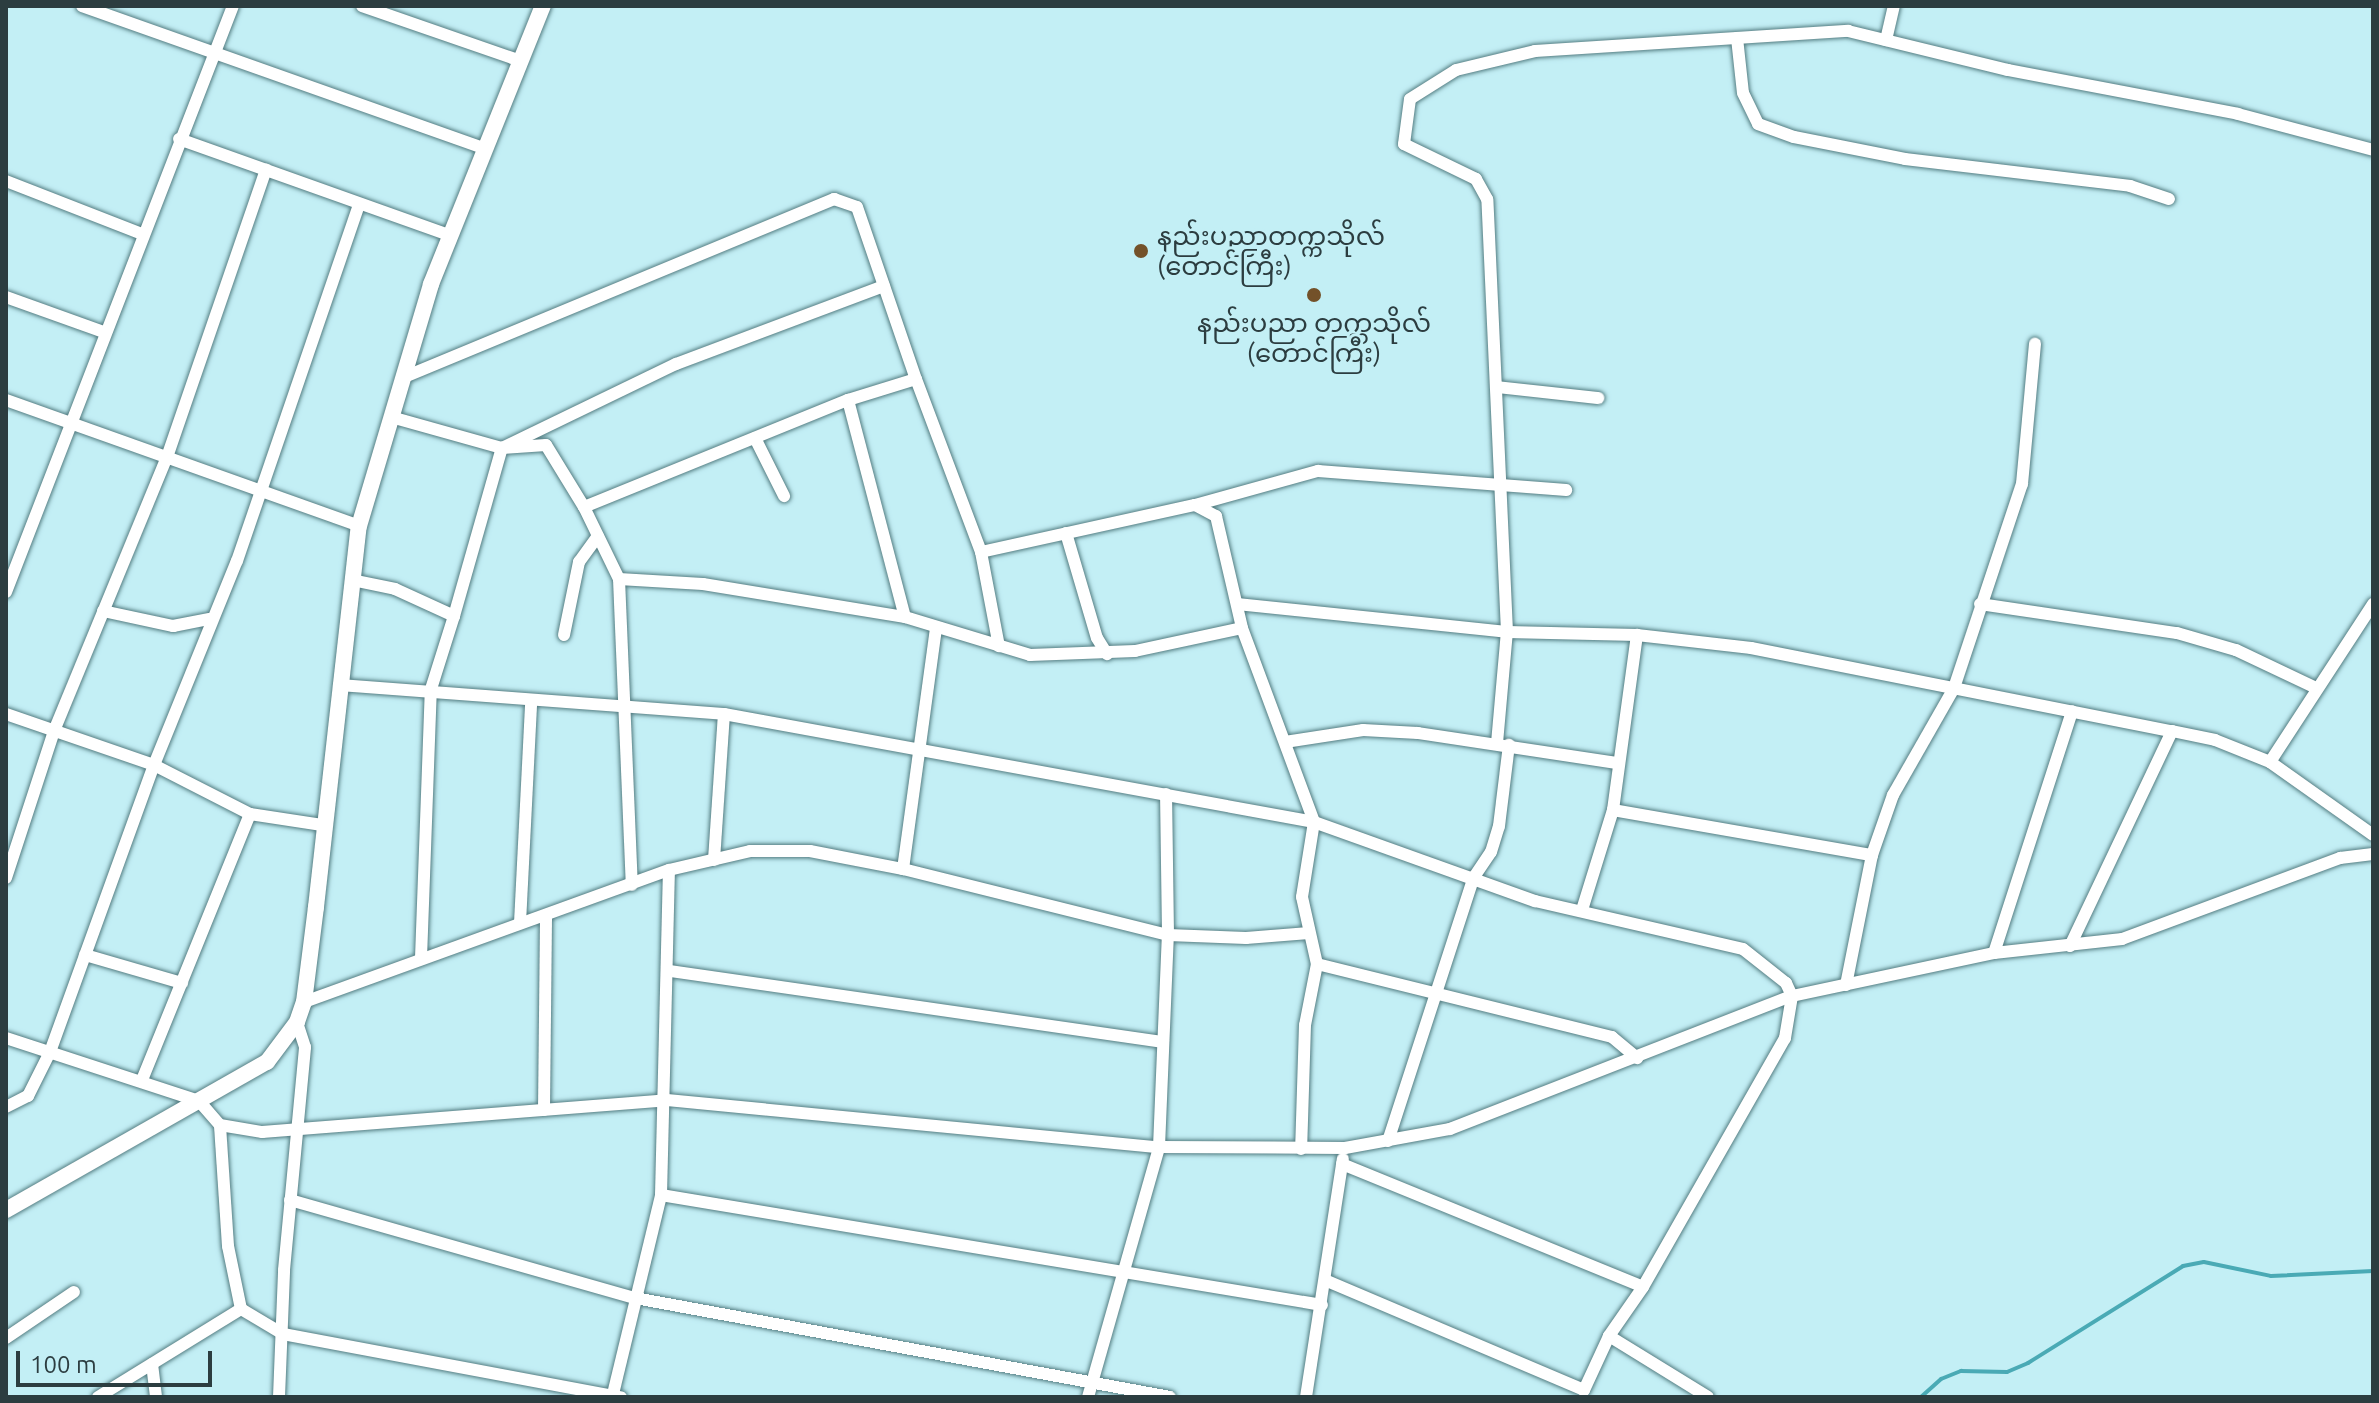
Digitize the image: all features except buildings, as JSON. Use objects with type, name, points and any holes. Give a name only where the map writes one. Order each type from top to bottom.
[{"type":"main road","points":[[6,1210],[267,1062],[297,1022],[304,1002],[322,825],[359,526],[402,378],[451,236],[543,6]]},
{"type":"street","points":[[82,6],[486,149]]},
{"type":"street","points":[[6,592],[69,422],[233,6]]},
{"type":"street","points":[[362,6],[521,61]]},
{"type":"street","points":[[1886,40],[1894,6]]},
{"type":"street","points":[[1388,1141],[1474,877],[1491,852],[1499,826],[1507,632],[1487,199],[1476,179],[1404,144],[1410,99],[1456,70],[1535,51],[1848,31],[2008,70],[2238,114],[2373,150]]},
{"type":"street","points":[[1737,38],[1743,93],[1758,124],[1794,137],[1905,159],[2130,186],[2169,199]]},
{"type":"street","points":[[179,139],[451,236]]},
{"type":"street","points":[[6,878],[54,731],[167,457],[266,170]]},
{"type":"street","points":[[6,181],[142,234]]},
{"type":"street","points":[[402,378],[834,199],[849,200],[857,207],[916,379],[981,552],[999,646]]},
{"type":"street","points":[[6,1107],[28,1096],[50,1052],[209,619],[237,561],[259,489],[359,205]]},
{"type":"street","points":[[421,958],[431,689],[502,448],[676,364],[884,286]]},
{"type":"street","points":[[6,297],[104,332]]},
{"type":"street","points":[[1846,985],[1872,855],[1893,795],[1954,688],[2022,484],[2035,344]]},
{"type":"street","points":[[584,507],[848,400],[916,379]]},
{"type":"street","points":[[1497,387],[1598,398]]},
{"type":"street","points":[[6,400],[359,526]]},
{"type":"street","points":[[848,400],[905,617]]},
{"type":"street","points":[[391,417],[502,448],[546,445],[584,507],[619,579],[622,708],[632,885]]},
{"type":"street","points":[[755,438],[784,496]]},
{"type":"street","points":[[981,552],[1195,505],[1318,471],[1566,490]]},
{"type":"street","points":[[1195,505],[1216,516],[1224,533],[1242,628],[1314,822],[1302,897],[1317,964],[1305,1025],[1301,1149]]},
{"type":"street","points":[[1066,533],[1097,638],[1107,654]]},
{"type":"street","points":[[564,635],[579,562],[598,536]]},
{"type":"street","points":[[619,579],[703,584],[905,617],[1030,655],[1107,654],[1242,628]]},
{"type":"street","points":[[352,580],[395,589],[454,616]]},
{"type":"street","points":[[1237,604],[1507,632],[1637,635],[1751,648],[2172,731],[2215,740],[2270,762],[2373,835]]},
{"type":"street","points":[[1980,604],[2177,633],[2236,650],[2316,688]]},
{"type":"street","points":[[2270,762],[2373,604]]},
{"type":"street","points":[[103,611],[173,626],[209,619]]},
{"type":"street","points":[[903,869],[936,627]]},
{"type":"street","points":[[1582,910],[1613,810],[1616,763],[1637,635]]},
{"type":"street","points":[[339,685],[431,689],[531,703],[724,714],[1314,822],[1535,901],[1743,949],[1774,970],[1792,996],[1785,1038],[1643,1287],[1609,1336],[1583,1394],[1325,1280]]},
{"type":"street","points":[[520,923],[531,703]]},
{"type":"street","points":[[1994,953],[2072,711]]},
{"type":"street","points":[[6,714],[154,765],[250,814],[322,825]]},
{"type":"street","points":[[714,860],[724,714]]},
{"type":"street","points":[[1285,742],[1363,730],[1503,744],[1616,763]]},
{"type":"street","points":[[2070,946],[2172,731]]},
{"type":"street","points":[[1088,1397],[1159,1147],[1168,935],[1166,794]]},
{"type":"street","points":[[1613,810],[1872,855]]},
{"type":"street","points":[[142,1080],[250,814]]},
{"type":"street","points":[[304,1002],[669,870],[750,851],[810,851],[903,869],[1168,935],[1246,938],[1309,933]]},
{"type":"street","points":[[220,1125],[262,1132],[667,1100],[1159,1147],[1345,1148],[1450,1129],[1792,996],[1994,953],[2122,939],[2340,858],[2373,854]]},
{"type":"street","points":[[6,1038],[199,1101],[220,1125],[228,1246],[241,1309],[283,1334],[617,1395],[635,1298],[661,1195],[667,1100],[669,870]]},
{"type":"street","points":[[544,1110],[546,915]]},
{"type":"street","points":[[85,955],[182,983]]},
{"type":"street","points":[[1317,964],[1612,1037],[1637,1058]]},
{"type":"street","points":[[670,971],[1163,1042]]},
{"type":"street","points":[[279,1397],[295,1130],[305,1047],[297,1022]]},
{"type":"street","points":[[1307,1397],[1345,1148]]},
{"type":"street","points":[[1342,1164],[1643,1287]]},
{"type":"street","points":[[661,1195],[1125,1275],[1322,1305]]},
{"type":"street","points":[[290,1200],[635,1298],[1170,1397]]},
{"type":"street","points":[[6,1338],[74,1292]]},
{"type":"street","points":[[98,1397],[241,1309]]},
{"type":"street","points":[[1609,1336],[1708,1397]]},
{"type":"street","points":[[152,1364],[156,1397]]},
{"type":"waterway","points":[[1921,1397],[1941,1379],[1961,1371],[2007,1372],[2028,1363],[2183,1266],[2204,1262],[2271,1276],[2373,1271]]},
{"type":"place","name":"နည်းပညာတက္ကသိုလ် (တောင်ကြီး)","points":[[1141,251]]},
{"type":"place","name":"နည်းပညာ တက္ကသိုလ် (တောင်ကြီး)","points":[[1314,295]]}]
